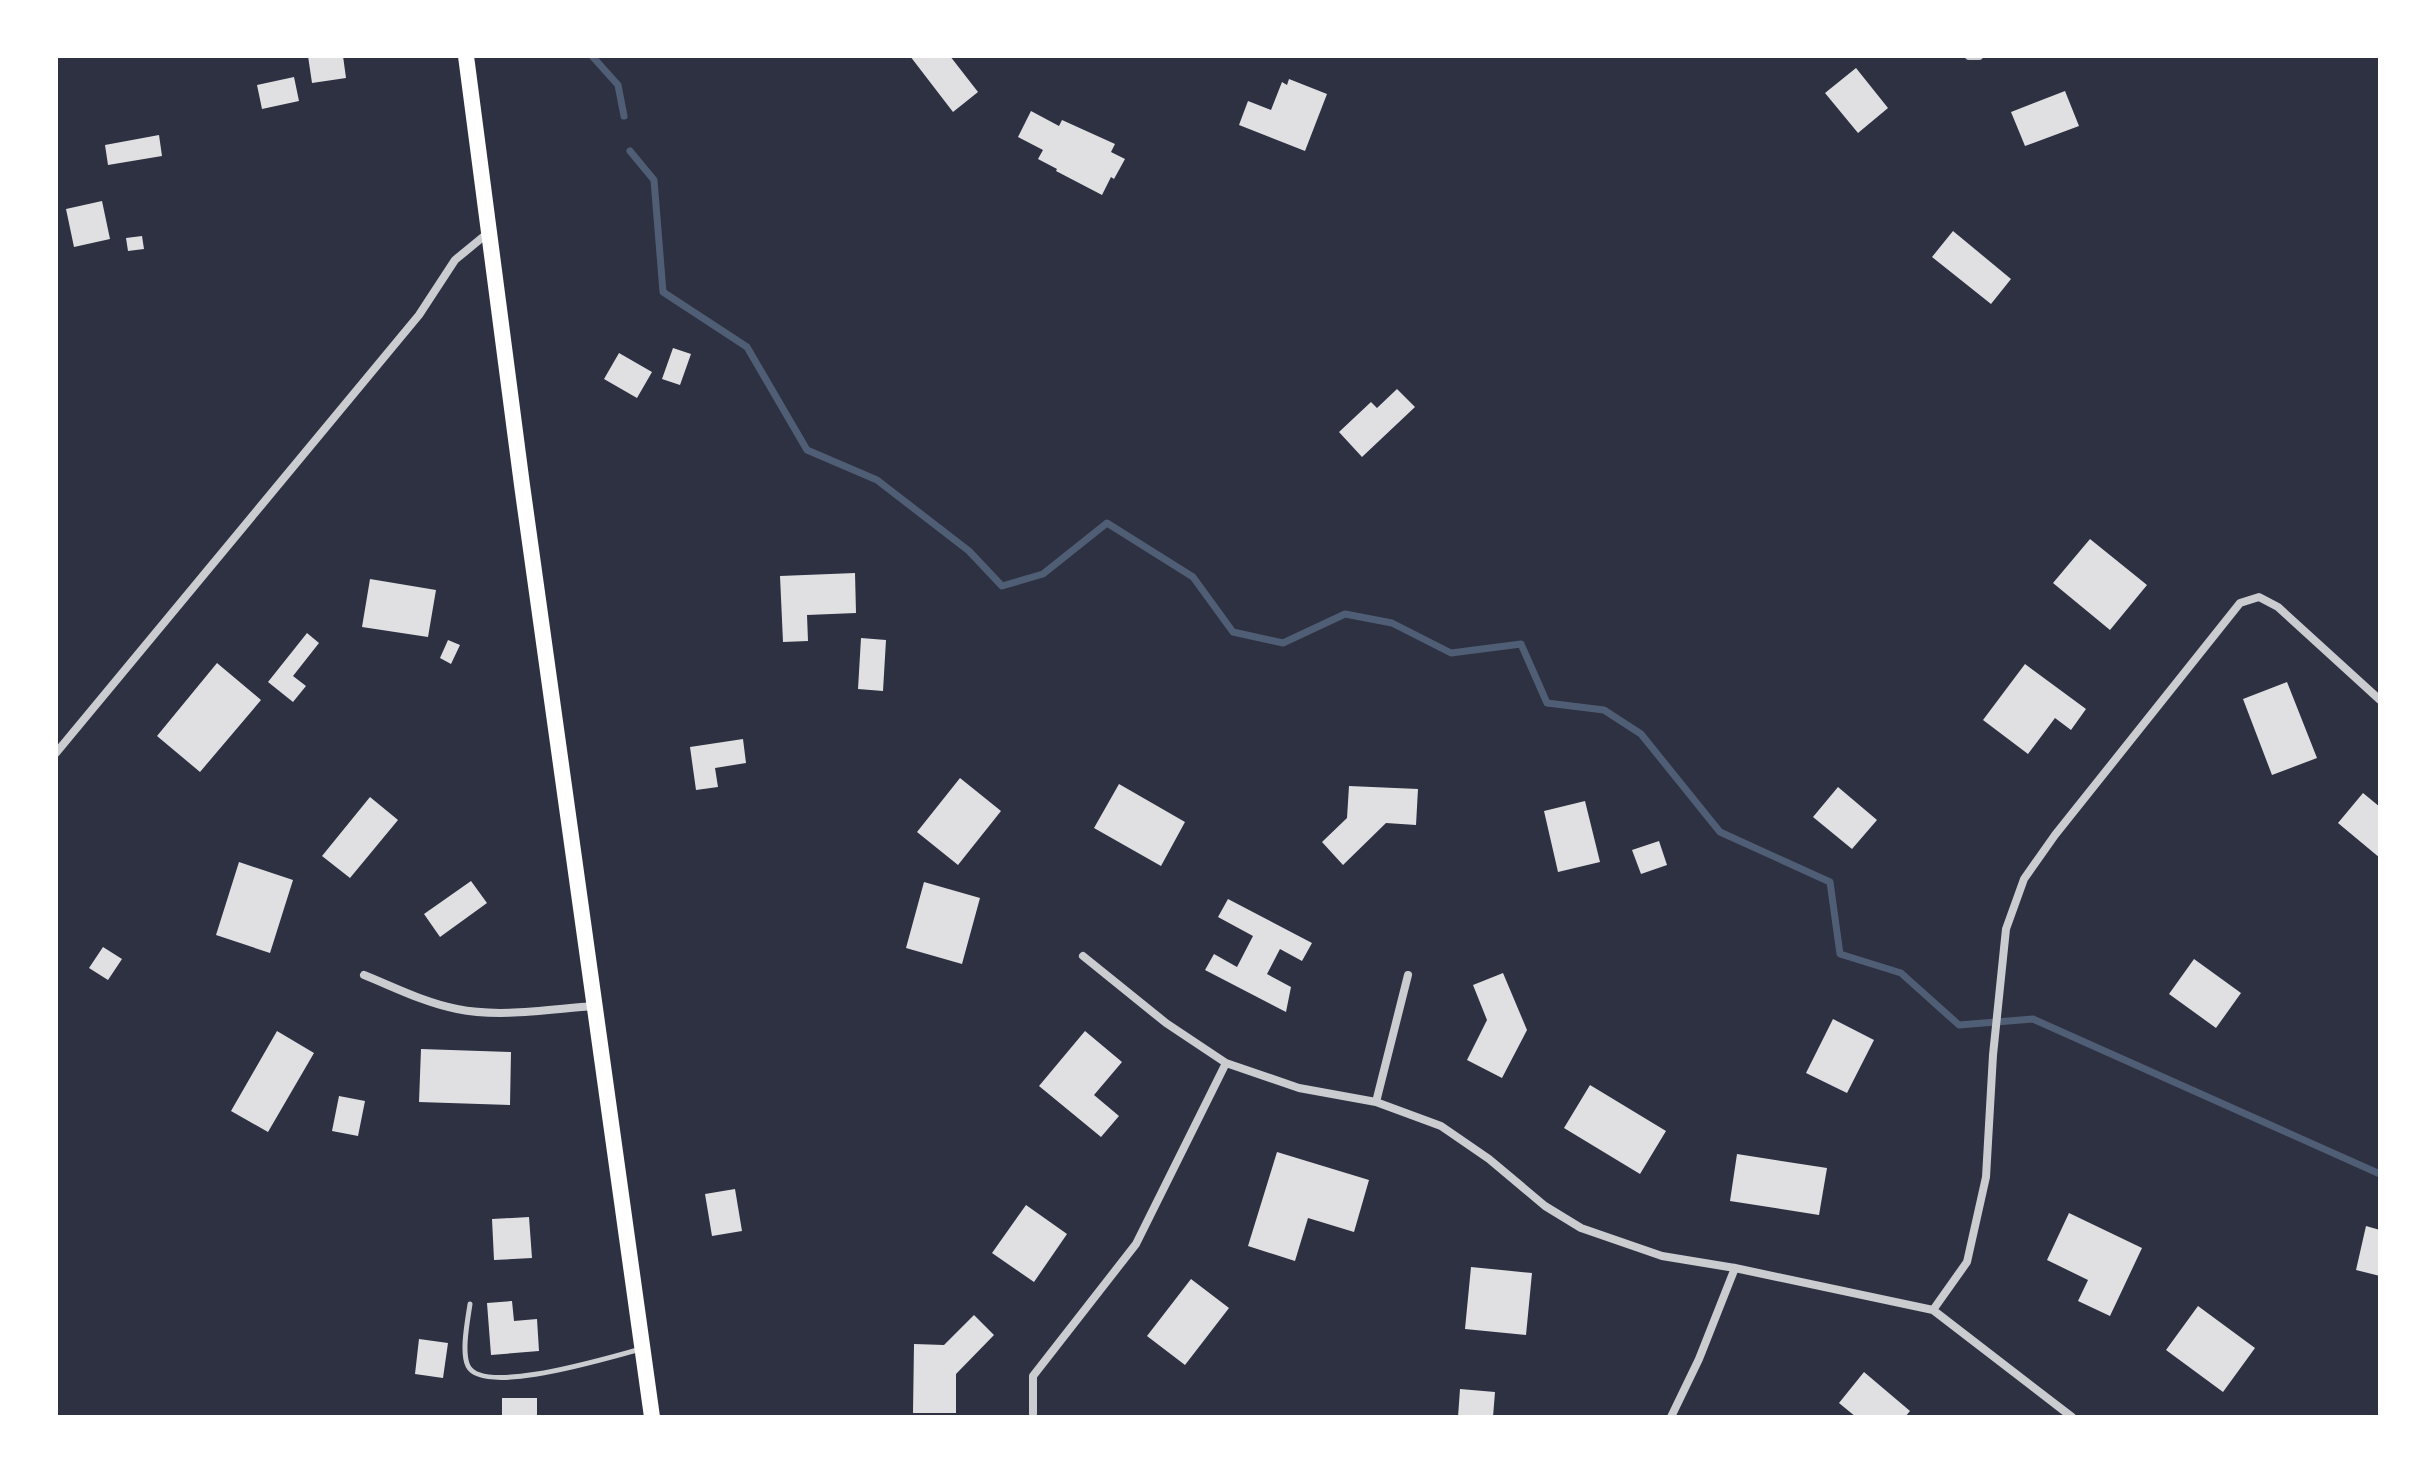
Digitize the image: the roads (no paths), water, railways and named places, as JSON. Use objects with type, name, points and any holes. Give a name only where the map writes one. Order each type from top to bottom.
[{"type":"main road","points":[[466,56],[522,485],[652,1417]]},
{"type":"street","points":[[1969,56],[1979,56]]},
{"type":"street","points":[[56,753],[419,315],[455,260],[490,232]]},
{"type":"street","points":[[1933,1310],[1967,1262],[1986,1177],[1993,1055],[2006,929],[2024,879],[2055,835],[2240,603],[2259,597],[2278,607],[2380,700]]},
{"type":"street","points":[[1083,956],[1166,1023],[1226,1063],[1299,1088],[1376,1102],[1441,1126],[1489,1159],[1545,1206],[1581,1228],[1662,1256],[1735,1268],[1933,1310],[2072,1417]]},
{"type":"street","points":[[364,975],[459,1010],[521,1012],[594,1006]]},
{"type":"street","points":[[1376,1102],[1408,975]]},
{"type":"street","points":[[1033,1414],[1033,1376],[1136,1244],[1226,1063]]},
{"type":"street","points":[[1671,1417],[1699,1359],[1735,1268]]},
{"type":"lane","points":[[470,1304],[466,1353],[468,1366],[476,1375],[491,1378],[527,1377],[642,1349]]},
{"type":"waterway","points":[[592,56],[618,85],[624,116]]},
{"type":"waterway","points":[[630,151],[654,180],[663,292],[747,347],[807,450],[877,480],[969,551],[1002,586],[1043,574],[1107,523],[1193,577],[1233,632],[1283,643],[1345,614],[1392,623],[1451,653],[1521,644],[1547,703],[1604,710],[1641,734],[1720,832],[1830,882],[1840,954],[1901,973],[1959,1025],[2033,1019],[2380,1174]]}]
